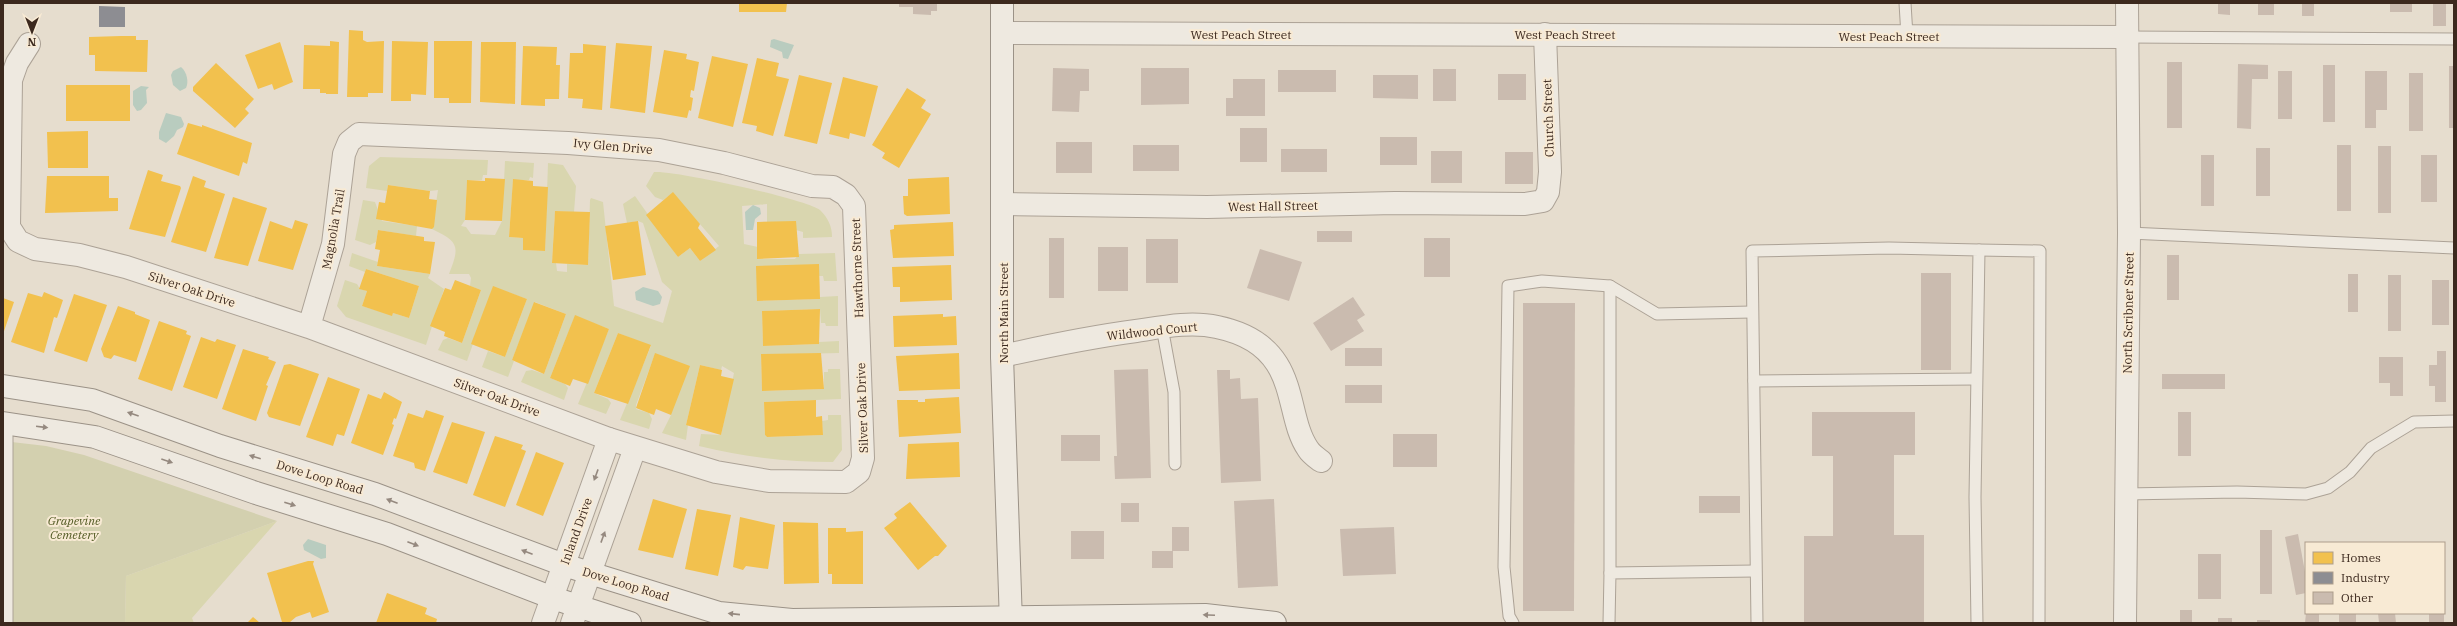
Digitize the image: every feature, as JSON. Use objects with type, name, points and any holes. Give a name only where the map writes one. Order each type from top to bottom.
[{"type":"street","name":"North Main Street","points":[[1002,3],[1002,356],[1011,620]]},
{"type":"street","name":"North Scribner Street","points":[[2125,623],[2129,234],[2127,3]]},
{"type":"street","name":"West Peach Street","points":[[1003,34],[1545,34],[2127,37]]},
{"type":"street","name":"Church Street","points":[[1543,201],[1548,192],[1550,172],[1545,34]]},
{"type":"street","name":"Silver Oak Drive","points":[[30,44],[17,62],[12,80],[9,227],[18,241],[35,249],[79,255],[126,267],[309,328],[635,448],[716,472],[761,479],[846,482],[859,472],[863,458],[859,331]]},
{"type":"street","name":"Ivy Glen Drive","points":[[360,134],[568,143],[659,150],[724,163],[812,186],[833,187],[846,194],[854,206]]},
{"type":"street","name":"Magnolia Trail","points":[[309,328],[333,244],[344,154],[348,142],[360,134]]},
{"type":"street","name":"West Hall Street","points":[[1003,204],[1208,207],[1395,203],[1525,204],[1543,201]]},
{"type":"street","name":"Hawthorne Street","points":[[854,206],[859,331]]},
{"type":"street","name":"Wildwood Court","points":[[1002,356],[1078,339],[1162,327],[1198,325],[1217,327],[1240,334],[1262,346],[1277,364],[1290,390],[1302,438],[1308,450],[1321,461]]},
{"type":"street","name":"Dove Loop Road","points":[[3,386],[92,400],[220,446],[375,494],[590,574],[726,613],[792,620],[1011,620],[1205,615],[1275,623]]},
{"type":"street","points":[[5,423],[95,437],[256,493],[387,534],[553,598],[576,615],[630,623]]},
{"type":"street","name":"Inland Drive","points":[[543,623],[609,439]]},
{"type":"street","points":[[576,615],[635,448]]},
{"type":"lane","points":[[1905,3],[1907,36]]},
{"type":"lane","points":[[2127,37],[2454,39]]},
{"type":"lane","points":[[2129,234],[2454,248]]},
{"type":"lane","points":[[1757,623],[1755,571],[1752,251],[1889,248],[2040,251],[2039,623]]},
{"type":"lane","points":[[1977,623],[1976,379],[1979,250]]},
{"type":"lane","points":[[1513,623],[1509,616],[1504,567],[1508,286],[1542,281],[1610,286],[1657,314],[1752,312]]},
{"type":"lane","points":[[1608,623],[1610,573],[1610,286]]},
{"type":"lane","points":[[1162,327],[1174,392],[1175,464]]},
{"type":"lane","points":[[1754,381],[1976,379]]},
{"type":"lane","points":[[2126,494],[2237,492],[2306,494],[2328,488],[2350,472],[2371,448],[2414,422],[2454,421]]},
{"type":"lane","points":[[5,423],[7,623]]},
{"type":"lane","points":[[1610,573],[1755,571]]},
{"type":"shaded area","points":[[774,39],[794,45],[788,59],[783,58],[782,52],[770,47],[771,40]]},
{"type":"shaded area","points":[[181,67],[186,74],[187,83],[186,88],[180,91],[173,85],[171,75],[173,71]]},
{"type":"shaded area","points":[[141,86],[149,87],[146,90],[147,103],[141,110],[137,111],[133,105],[133,91]]},
{"type":"shaded area","points":[[166,113],[181,117],[184,124],[183,127],[177,130],[174,136],[166,143],[159,139],[159,132]]},
{"type":"shaded area","points":[[380,157],[488,160],[487,175],[483,175],[482,180],[467,180],[465,220],[461,226],[466,227],[471,234],[495,235],[502,221],[505,161],[534,163],[533,178],[530,177],[529,180],[513,180],[509,237],[523,238],[523,250],[545,251],[548,163],[563,165],[576,186],[574,212],[555,211],[552,263],[556,263],[557,271],[567,272],[567,264],[588,265],[590,200],[591,198],[603,202],[614,306],[663,323],[672,291],[662,282],[643,223],[638,221],[627,223],[623,204],[635,196],[678,257],[690,248],[700,261],[719,246],[673,193],[663,200],[655,197],[646,186],[654,172],[711,180],[739,186],[791,199],[820,210],[829,222],[832,237],[803,238],[803,232],[767,222],[767,204],[742,206],[744,244],[758,247],[757,259],[795,259],[799,254],[835,253],[837,281],[824,281],[823,276],[819,276],[819,264],[757,301],[820,299],[820,297],[838,296],[838,326],[826,326],[825,323],[821,323],[820,309],[762,311],[763,346],[818,344],[819,342],[839,341],[839,353],[761,355],[762,391],[824,389],[824,372],[828,372],[828,369],[840,369],[841,399],[764,402],[765,435],[767,437],[823,435],[822,421],[828,420],[828,415],[841,415],[842,450],[833,462],[816,462],[749,456],[699,446],[701,434],[721,435],[734,373],[722,366],[721,370],[700,365],[686,425],[688,425],[686,440],[662,433],[671,415],[655,354],[636,405],[636,409],[649,413],[652,419],[649,429],[620,420],[651,346],[618,333],[594,393],[608,399],[611,403],[606,414],[578,404],[609,329],[575,316],[550,378],[565,384],[568,388],[564,400],[521,382],[526,371],[532,370],[544,374],[566,314],[535,302],[512,360],[514,361],[508,377],[482,367],[488,351],[505,357],[527,299],[493,287],[467,361],[438,350],[443,340],[448,338],[462,343],[481,290],[470,286],[471,278],[469,274],[449,274],[455,257],[455,246],[448,238],[432,229],[438,190],[430,191],[388,185],[387,191],[366,188],[369,166]]},
{"type":"shaded area","points":[[363,200],[375,202],[382,221],[417,226],[416,236],[378,230],[376,242],[370,245],[355,240]]},
{"type":"shaded area","points":[[753,205],[760,208],[761,214],[755,219],[753,230],[746,230],[745,212]]},
{"type":"shaded area","points":[[352,253],[378,262],[377,266],[430,274],[428,278],[444,289],[426,345],[346,317],[337,306],[345,280],[357,284],[360,289],[367,291],[362,306],[392,315],[393,313],[409,318],[419,286],[366,269],[365,272],[349,266]]},
{"type":"shaded area","points":[[643,287],[658,291],[662,297],[660,304],[653,306],[636,300],[635,292]]},
{"type":"shaded area","points":[[277,521],[192,618],[194,623],[125,623],[126,576]]},
{"type":"shaded area","points":[[308,539],[326,545],[326,558],[321,559],[304,550],[303,545]]},
{"type":"green space","name":"Grapevine Cemetery","points":[[3,441],[46,446],[84,455],[277,521],[126,576],[125,623],[3,623]]},
{"type":"building: Homes","points":[[739,3],[787,3],[786,12],[739,12]]},
{"type":"building: Homes","points":[[349,30],[363,31],[363,40],[367,42],[384,41],[383,93],[368,93],[368,97],[347,97]]},
{"type":"building: Homes","points":[[136,36],[136,40],[148,40],[147,72],[95,71],[95,55],[89,55],[89,37]]},
{"type":"building: Homes","points":[[330,41],[339,42],[338,94],[320,93],[320,89],[303,89],[304,45],[330,46]]},
{"type":"building: Homes","points":[[392,41],[428,42],[426,95],[411,94],[411,101],[391,101]]},
{"type":"building: Homes","points":[[434,41],[472,41],[471,103],[449,103],[449,98],[434,98]]},
{"type":"building: Homes","points":[[280,42],[293,82],[274,90],[272,84],[258,89],[245,55]]},
{"type":"building: Homes","points":[[481,42],[516,42],[515,104],[480,102]]},
{"type":"building: Homes","points":[[616,43],[652,46],[645,113],[610,108]]},
{"type":"building: Homes","points":[[583,44],[606,46],[602,110],[582,108],[583,99],[568,98],[570,53],[583,53]]},
{"type":"building: Homes","points":[[523,46],[557,47],[556,65],[560,65],[559,99],[545,99],[545,106],[521,105]]},
{"type":"building: Homes","points":[[664,50],[687,54],[686,59],[699,62],[694,91],[691,90],[690,97],[693,98],[691,111],[689,110],[687,118],[653,112]]},
{"type":"building: Homes","points":[[712,56],[748,64],[733,127],[698,118]]},
{"type":"building: Homes","points":[[757,58],[779,63],[776,76],[789,79],[773,136],[756,131],[757,126],[742,123]]},
{"type":"building: Homes","points":[[216,63],[254,99],[245,109],[249,113],[235,128],[193,91],[193,87]]},
{"type":"building: Homes","points":[[799,75],[832,83],[817,144],[784,136]]},
{"type":"building: Homes","points":[[843,77],[878,86],[865,137],[850,133],[849,139],[829,134]]},
{"type":"building: Homes","points":[[66,85],[130,85],[130,121],[66,121]]},
{"type":"building: Homes","points":[[907,88],[926,100],[921,108],[931,114],[899,168],[882,158],[885,153],[872,145]]},
{"type":"building: Homes","points":[[188,123],[202,127],[202,125],[252,143],[247,164],[243,162],[239,176],[177,154]]},
{"type":"building: Homes","points":[[88,131],[88,168],[48,168],[47,132]]},
{"type":"building: Homes","points":[[148,170],[163,175],[161,181],[180,186],[181,188],[165,237],[129,229]]},
{"type":"building: Homes","points":[[47,176],[109,176],[109,198],[118,198],[118,211],[45,213]]},
{"type":"building: Homes","points":[[193,176],[206,181],[204,187],[225,194],[206,252],[171,242]]},
{"type":"building: Homes","points":[[949,177],[950,214],[907,216],[904,214],[903,196],[908,196],[908,179]]},
{"type":"building: Homes","points":[[485,178],[505,179],[502,221],[465,220],[467,180],[485,181]]},
{"type":"building: Homes","points":[[513,179],[533,181],[533,186],[548,187],[545,251],[523,250],[523,238],[509,237]]},
{"type":"building: Homes","points":[[388,185],[430,191],[429,199],[437,200],[434,227],[432,229],[376,219],[379,202],[385,203]]},
{"type":"building: Homes","points":[[673,192],[700,224],[698,228],[716,250],[700,261],[690,248],[678,257],[646,215]]},
{"type":"building: Homes","points":[[233,197],[267,208],[248,266],[214,258]]},
{"type":"building: Homes","points":[[555,211],[590,212],[588,265],[552,263]]},
{"type":"building: Homes","points":[[295,220],[308,224],[293,270],[258,261],[270,221],[292,229]]},
{"type":"building: Homes","points":[[638,221],[646,275],[613,280],[605,226]]},
{"type":"building: Homes","points":[[796,221],[799,257],[757,259],[757,222]]},
{"type":"building: Homes","points":[[953,222],[954,256],[893,258],[890,230],[894,229],[894,225]]},
{"type":"building: Homes","points":[[378,230],[424,237],[424,241],[435,242],[430,274],[377,266],[380,250],[375,249]]},
{"type":"building: Homes","points":[[819,264],[820,299],[757,301],[756,266]]},
{"type":"building: Homes","points":[[951,265],[952,300],[900,302],[900,287],[893,287],[892,267]]},
{"type":"building: Homes","points":[[366,269],[419,286],[409,318],[393,313],[392,316],[362,306],[367,291],[359,289]]},
{"type":"building: Homes","points":[[455,280],[481,290],[462,343],[444,336],[445,332],[430,326],[445,288],[451,290]]},
{"type":"building: Homes","points":[[493,286],[527,299],[505,357],[471,344]]},
{"type":"building: Homes","points":[[44,292],[63,300],[57,318],[54,317],[44,353],[11,342],[28,293],[42,297]]},
{"type":"building: Homes","points":[[74,294],[107,305],[87,362],[54,351]]},
{"type":"building: Homes","points":[[3,298],[14,302],[3,334]]},
{"type":"building: Homes","points":[[534,302],[566,314],[544,374],[512,360]]},
{"type":"building: Homes","points":[[118,306],[135,312],[135,314],[150,320],[136,362],[114,355],[111,359],[104,357],[101,349]]},
{"type":"building: Homes","points":[[820,309],[819,344],[763,346],[762,311]]},
{"type":"building: Homes","points":[[943,314],[943,317],[956,316],[957,345],[894,347],[893,316]]},
{"type":"building: Homes","points":[[575,315],[609,329],[588,384],[573,379],[570,386],[550,378]]},
{"type":"building: Homes","points":[[159,321],[187,331],[186,334],[191,336],[172,391],[138,379]]},
{"type":"building: Homes","points":[[618,333],[651,345],[628,404],[594,393]]},
{"type":"building: Homes","points":[[201,337],[215,342],[217,339],[236,345],[217,399],[183,387]]},
{"type":"building: Homes","points":[[243,349],[269,357],[268,359],[276,362],[266,385],[268,386],[256,421],[222,409]]},
{"type":"building: Homes","points":[[655,353],[690,366],[671,415],[656,409],[654,415],[636,408]]},
{"type":"building: Homes","points":[[821,353],[824,389],[762,391],[761,354]]},
{"type":"building: Homes","points":[[959,353],[960,389],[899,391],[896,356]]},
{"type":"building: Homes","points":[[290,364],[319,374],[300,426],[269,417],[267,413],[284,365]]},
{"type":"building: Homes","points":[[700,365],[722,370],[721,376],[734,379],[721,435],[686,425]]},
{"type":"building: Homes","points":[[328,377],[360,389],[344,436],[337,434],[333,446],[306,437]]},
{"type":"building: Homes","points":[[384,392],[402,402],[396,419],[394,418],[392,424],[394,425],[383,455],[351,443],[368,394],[381,399]]},
{"type":"building: Homes","points":[[959,397],[961,433],[899,437],[897,400],[918,400],[918,402],[925,402],[925,399]]},
{"type":"building: Homes","points":[[816,400],[816,417],[822,416],[823,435],[767,437],[765,435],[764,402]]},
{"type":"building: Homes","points":[[426,410],[444,416],[425,471],[415,468],[414,463],[393,456],[408,413],[423,418]]},
{"type":"building: Homes","points":[[452,422],[485,432],[467,484],[433,472]]},
{"type":"building: Homes","points":[[495,436],[523,445],[521,449],[526,451],[505,507],[473,495]]},
{"type":"building: Homes","points":[[959,442],[960,477],[906,479],[908,444]]},
{"type":"building: Homes","points":[[536,452],[564,463],[543,516],[516,505]]},
{"type":"building: Homes","points":[[653,499],[687,509],[673,558],[638,550]]},
{"type":"building: Homes","points":[[910,502],[947,546],[938,556],[935,556],[918,570],[884,528],[897,518],[894,514]]},
{"type":"building: Homes","points":[[697,509],[731,515],[718,576],[685,569]]},
{"type":"building: Homes","points":[[740,517],[775,525],[768,569],[746,566],[743,570],[733,567]]},
{"type":"building: Homes","points":[[783,522],[818,523],[819,583],[784,584]]},
{"type":"building: Homes","points":[[828,528],[846,528],[846,532],[863,531],[863,584],[832,584],[832,574],[828,574]]},
{"type":"building: Homes","points":[[308,561],[314,561],[313,564],[329,612],[312,618],[310,612],[296,617],[290,622],[282,622],[267,573]]},
{"type":"building: Homes","points":[[387,593],[427,608],[425,614],[437,619],[436,623],[376,623]]},
{"type":"building: Homes","points":[[253,617],[260,623],[247,623]]},
{"type":"building: Industry","points":[[99,6],[125,7],[125,27],[99,27]]},
{"type":"building: Other","points":[[899,3],[937,3],[937,11],[931,11],[931,15],[913,14],[913,7],[899,7]]},
{"type":"building: Other","points":[[2218,3],[2230,3],[2230,15],[2218,14]]},
{"type":"building: Other","points":[[2258,3],[2274,3],[2274,15],[2258,15]]},
{"type":"building: Other","points":[[2302,3],[2314,3],[2314,16],[2302,16]]},
{"type":"building: Other","points":[[2390,3],[2412,3],[2412,12],[2390,12]]},
{"type":"building: Other","points":[[2433,3],[2446,3],[2446,26],[2433,26]]},
{"type":"building: Other","points":[[2167,62],[2182,62],[2182,128],[2167,128]]},
{"type":"building: Other","points":[[2238,64],[2268,65],[2268,79],[2252,79],[2251,129],[2237,128]]},
{"type":"building: Other","points":[[2323,65],[2335,65],[2335,122],[2323,122]]},
{"type":"building: Other","points":[[2449,66],[2454,66],[2454,128],[2449,128]]},
{"type":"building: Other","points":[[1053,68],[1089,69],[1089,91],[1080,91],[1079,112],[1052,111]]},
{"type":"building: Other","points":[[1141,68],[1189,68],[1189,104],[1141,105]]},
{"type":"building: Other","points":[[1433,69],[1456,69],[1456,101],[1433,101]]},
{"type":"building: Other","points":[[1278,70],[1336,70],[1336,92],[1278,92]]},
{"type":"building: Other","points":[[2278,71],[2292,71],[2292,119],[2278,119]]},
{"type":"building: Other","points":[[2365,71],[2387,71],[2387,110],[2376,110],[2376,128],[2365,128]]},
{"type":"building: Other","points":[[2409,73],[2423,73],[2423,131],[2409,131]]},
{"type":"building: Other","points":[[1498,74],[1526,74],[1526,100],[1498,100]]},
{"type":"building: Other","points":[[1373,75],[1418,75],[1418,99],[1373,98]]},
{"type":"building: Other","points":[[1233,79],[1265,79],[1265,116],[1226,116],[1226,98],[1233,98]]},
{"type":"building: Other","points":[[1240,128],[1267,128],[1267,162],[1240,162]]},
{"type":"building: Other","points":[[1380,137],[1417,137],[1417,165],[1380,165]]},
{"type":"building: Other","points":[[1056,142],[1092,142],[1092,173],[1056,173]]},
{"type":"building: Other","points":[[1133,145],[1179,145],[1179,171],[1133,171]]},
{"type":"building: Other","points":[[2337,145],[2351,145],[2351,211],[2337,211]]},
{"type":"building: Other","points":[[2378,146],[2391,146],[2391,213],[2378,213]]},
{"type":"building: Other","points":[[2256,148],[2270,148],[2270,196],[2256,196]]},
{"type":"building: Other","points":[[1281,149],[1327,149],[1327,172],[1281,172]]},
{"type":"building: Other","points":[[1431,151],[1462,151],[1462,183],[1431,183]]},
{"type":"building: Other","points":[[1505,152],[1533,152],[1533,184],[1505,184]]},
{"type":"building: Other","points":[[2201,155],[2214,155],[2214,206],[2201,206]]},
{"type":"building: Other","points":[[2421,155],[2437,155],[2437,202],[2421,202]]},
{"type":"building: Other","points":[[1317,231],[1352,231],[1352,242],[1317,242]]},
{"type":"building: Other","points":[[1049,238],[1064,238],[1064,298],[1049,298]]},
{"type":"building: Other","points":[[1424,238],[1450,238],[1450,277],[1424,277]]},
{"type":"building: Other","points":[[1146,239],[1178,239],[1178,283],[1146,283]]},
{"type":"building: Other","points":[[1098,247],[1128,247],[1128,291],[1098,291]]},
{"type":"building: Other","points":[[1260,249],[1302,262],[1289,301],[1247,288]]},
{"type":"building: Other","points":[[2167,255],[2179,255],[2179,300],[2167,300]]},
{"type":"building: Other","points":[[1921,273],[1951,273],[1951,370],[1921,370]]},
{"type":"building: Other","points":[[2348,274],[2358,274],[2358,312],[2348,312]]},
{"type":"building: Other","points":[[2388,275],[2401,275],[2401,331],[2388,331]]},
{"type":"building: Other","points":[[2432,280],[2449,280],[2449,325],[2432,325]]},
{"type":"building: Other","points":[[1353,297],[1365,315],[1357,320],[1364,331],[1331,351],[1313,323]]},
{"type":"building: Other","points":[[1523,303],[1575,303],[1574,611],[1523,611]]},
{"type":"building: Other","points":[[1345,348],[1382,348],[1382,366],[1345,366]]},
{"type":"building: Other","points":[[2437,351],[2446,351],[2446,402],[2435,402],[2435,386],[2429,386],[2429,365],[2437,365]]},
{"type":"building: Other","points":[[2379,357],[2403,357],[2403,396],[2390,396],[2390,383],[2379,383]]},
{"type":"building: Other","points":[[1148,369],[1151,478],[1115,479],[1114,456],[1117,456],[1114,370]]},
{"type":"building: Other","points":[[1217,370],[1230,370],[1230,379],[1240,378],[1241,399],[1258,398],[1261,481],[1221,483]]},
{"type":"building: Other","points":[[2162,374],[2225,374],[2225,389],[2162,389]]},
{"type":"building: Other","points":[[1345,385],[1382,385],[1382,403],[1345,403]]},
{"type":"building: Other","points":[[1812,412],[1915,412],[1915,455],[1894,455],[1894,535],[1924,535],[1924,623],[1804,623],[1804,536],[1833,536],[1833,456],[1812,456]]},
{"type":"building: Other","points":[[2178,412],[2191,412],[2191,456],[2178,456]]},
{"type":"building: Other","points":[[1393,434],[1437,434],[1437,467],[1393,467]]},
{"type":"building: Other","points":[[1061,435],[1100,435],[1100,461],[1061,461]]},
{"type":"building: Other","points":[[1699,496],[1740,496],[1740,513],[1699,513]]},
{"type":"building: Other","points":[[1274,499],[1278,586],[1238,588],[1234,501]]},
{"type":"building: Other","points":[[1121,503],[1139,503],[1139,522],[1121,522]]},
{"type":"building: Other","points":[[1172,527],[1189,527],[1189,551],[1172,551]]},
{"type":"building: Other","points":[[1394,527],[1396,574],[1343,576],[1340,529]]},
{"type":"building: Other","points":[[2260,530],[2272,530],[2272,594],[2260,594]]},
{"type":"building: Other","points":[[1071,531],[1104,531],[1104,559],[1071,559]]},
{"type":"building: Other","points":[[2298,534],[2305,572],[2305,593],[2296,595],[2285,537]]},
{"type":"building: Other","points":[[1152,551],[1173,551],[1173,568],[1152,568]]},
{"type":"building: Other","points":[[2198,554],[2221,554],[2221,599],[2198,599]]},
{"type":"building: Other","points":[[2180,610],[2192,610],[2192,623],[2180,623]]},
{"type":"building: Other","points":[[2306,614],[2319,614],[2319,623],[2305,623]]},
{"type":"building: Other","points":[[2339,614],[2356,614],[2356,623],[2339,623]]},
{"type":"building: Other","points":[[2378,614],[2395,614],[2396,623],[2379,623]]},
{"type":"building: Other","points":[[2429,614],[2444,614],[2444,623],[2429,623]]},
{"type":"building: Other","points":[[2218,618],[2232,618],[2232,623],[2218,623]]},
{"type":"building: Other","points":[[2257,620],[2270,620],[2270,623],[2257,623]]}]
